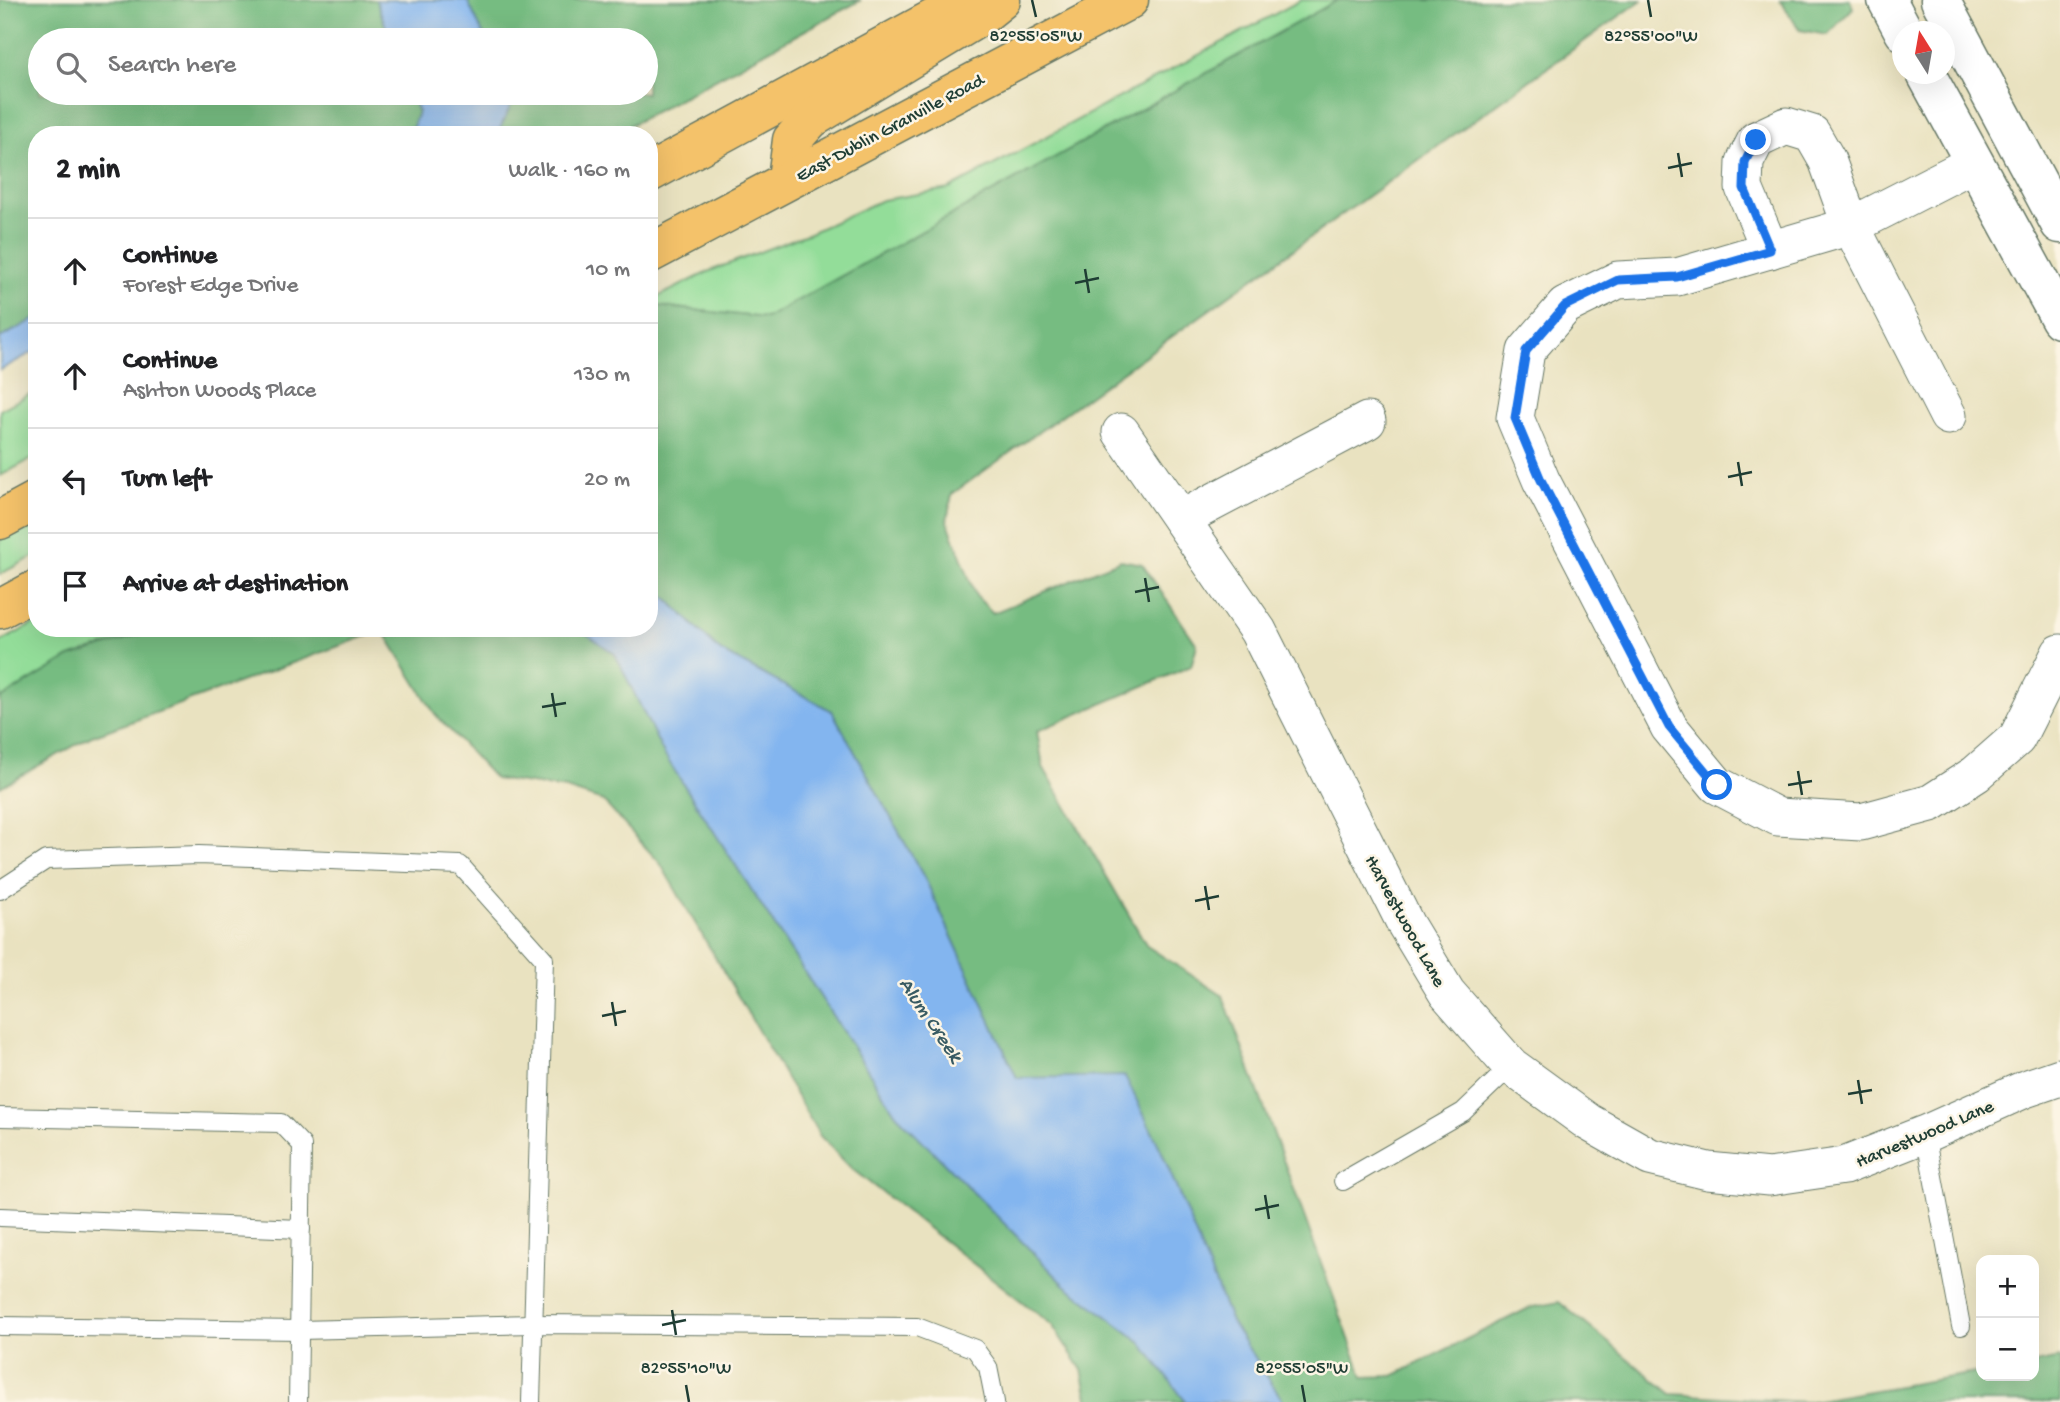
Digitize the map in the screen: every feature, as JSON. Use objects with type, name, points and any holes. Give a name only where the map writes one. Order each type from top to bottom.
[{"type":"main road","points":[[658,168],[968,0]]},
{"type":"main road","points":[[787,179],[793,140],[811,119],[981,16],[1001,0]]},
{"type":"main road","name":"East Dublin Granville Road","points":[[658,249],[1129,0]]},
{"type":"main road","points":[[0,520],[28,505]]},
{"type":"main road","points":[[0,609],[28,594]]},
{"type":"street","points":[[1887,0],[1898,21]]},
{"type":"street","points":[[1940,0],[2060,224]]},
{"type":"street","points":[[1931,84],[2060,319]]},
{"type":"street","points":[[1770,250],[1744,188],[1745,162],[1756,140],[1786,126],[1812,134],[1827,160],[1851,226],[1948,416]]},
{"type":"street","points":[[1973,163],[1851,226],[1677,277],[1618,280],[1565,306],[1526,351],[1515,418],[1541,480],[1669,727],[1717,785],[1778,817],[1861,822],[1931,803],[1976,774],[2017,738],[2060,653]]},
{"type":"street","points":[[1181,519],[1367,421]]},
{"type":"street","name":"Harvestwood Lane","points":[[1121,432],[1258,631],[1406,925],[1447,993],[1511,1066],[1588,1122],[1650,1157],[1708,1171],[1769,1177],[1844,1166],[1925,1134],[2025,1089],[2060,1077]]},
{"type":"lane","points":[[0,890],[46,860],[199,855],[460,865],[544,958],[531,1402]]},
{"type":"lane","points":[[1343,1181],[1463,1112],[1511,1066]]},
{"type":"lane","points":[[0,1117],[281,1123],[302,1145],[298,1402]]},
{"type":"lane","points":[[1925,1134],[1961,1326]]},
{"type":"lane","points":[[0,1217],[301,1229]]},
{"type":"lane","points":[[0,1326],[300,1330],[533,1324],[917,1327],[975,1349],[988,1367],[995,1402]]},
{"type":"green space","points":[[0,0],[376,0],[386,28],[28,28],[28,105],[415,105],[418,112],[413,126],[28,126],[28,323],[0,338]]},
{"type":"green space","points":[[467,0],[861,0],[629,126],[501,126],[510,105],[658,105],[658,28],[480,28]]},
{"type":"green space","points":[[1301,0],[1338,0],[766,318],[658,306],[658,297],[710,271],[812,232],[882,200],[949,189]]},
{"type":"green space","points":[[1338,0],[1642,0],[952,494],[947,520],[976,596],[993,613],[1121,560],[1142,564],[1197,645],[1191,666],[1037,731],[1043,767],[1147,946],[1223,996],[1363,1377],[1393,1376],[1529,1308],[1559,1302],[1671,1394],[1806,1402],[1284,1402],[1231,1322],[1161,1150],[1017,1078],[927,883],[832,711],[720,651],[658,590],[658,306],[766,318]]},
{"type":"green space","points":[[1780,0],[1850,0],[1853,8],[1827,35],[1800,30]]},
{"type":"green space","points":[[28,395],[28,461],[0,476],[0,410]]},
{"type":"green space","points":[[28,525],[28,560],[0,574],[0,539]]},
{"type":"green space","points":[[28,627],[28,637],[132,637],[70,657],[0,699],[0,642]]},
{"type":"green space","points":[[132,637],[364,637],[92,736],[0,787],[0,699],[70,657]]},
{"type":"green space","points":[[387,637],[591,637],[615,653],[664,754],[896,1114],[1065,1285],[1141,1342],[1186,1402],[1089,1402],[1082,1370],[1052,1325],[852,1169],[820,1136],[660,863],[603,801],[566,789],[495,779],[435,714]]},
{"type":"green space","points":[[2060,1358],[2060,1402],[1806,1402],[1976,1373],[1976,1381],[2039,1381],[2039,1362]]},
{"type":"water","points":[[376,0],[467,0],[480,28],[386,28]]},
{"type":"water","points":[[415,105],[511,105],[501,126],[413,126],[418,112]]},
{"type":"water","points":[[28,323],[28,355],[0,370],[0,338]]},
{"type":"water","name":"Alum Creek","points":[[658,590],[720,651],[832,711],[927,883],[1017,1078],[1125,1076],[1161,1150],[1231,1322],[1284,1402],[1186,1402],[1141,1342],[1065,1285],[896,1114],[664,754],[615,654],[591,637],[658,637]]},
{"type":"route","points":[[1717,785],[1669,727],[1541,480],[1515,418],[1526,351],[1565,306],[1618,280],[1677,277],[1770,250],[1744,188],[1745,162],[1756,140]]}]
